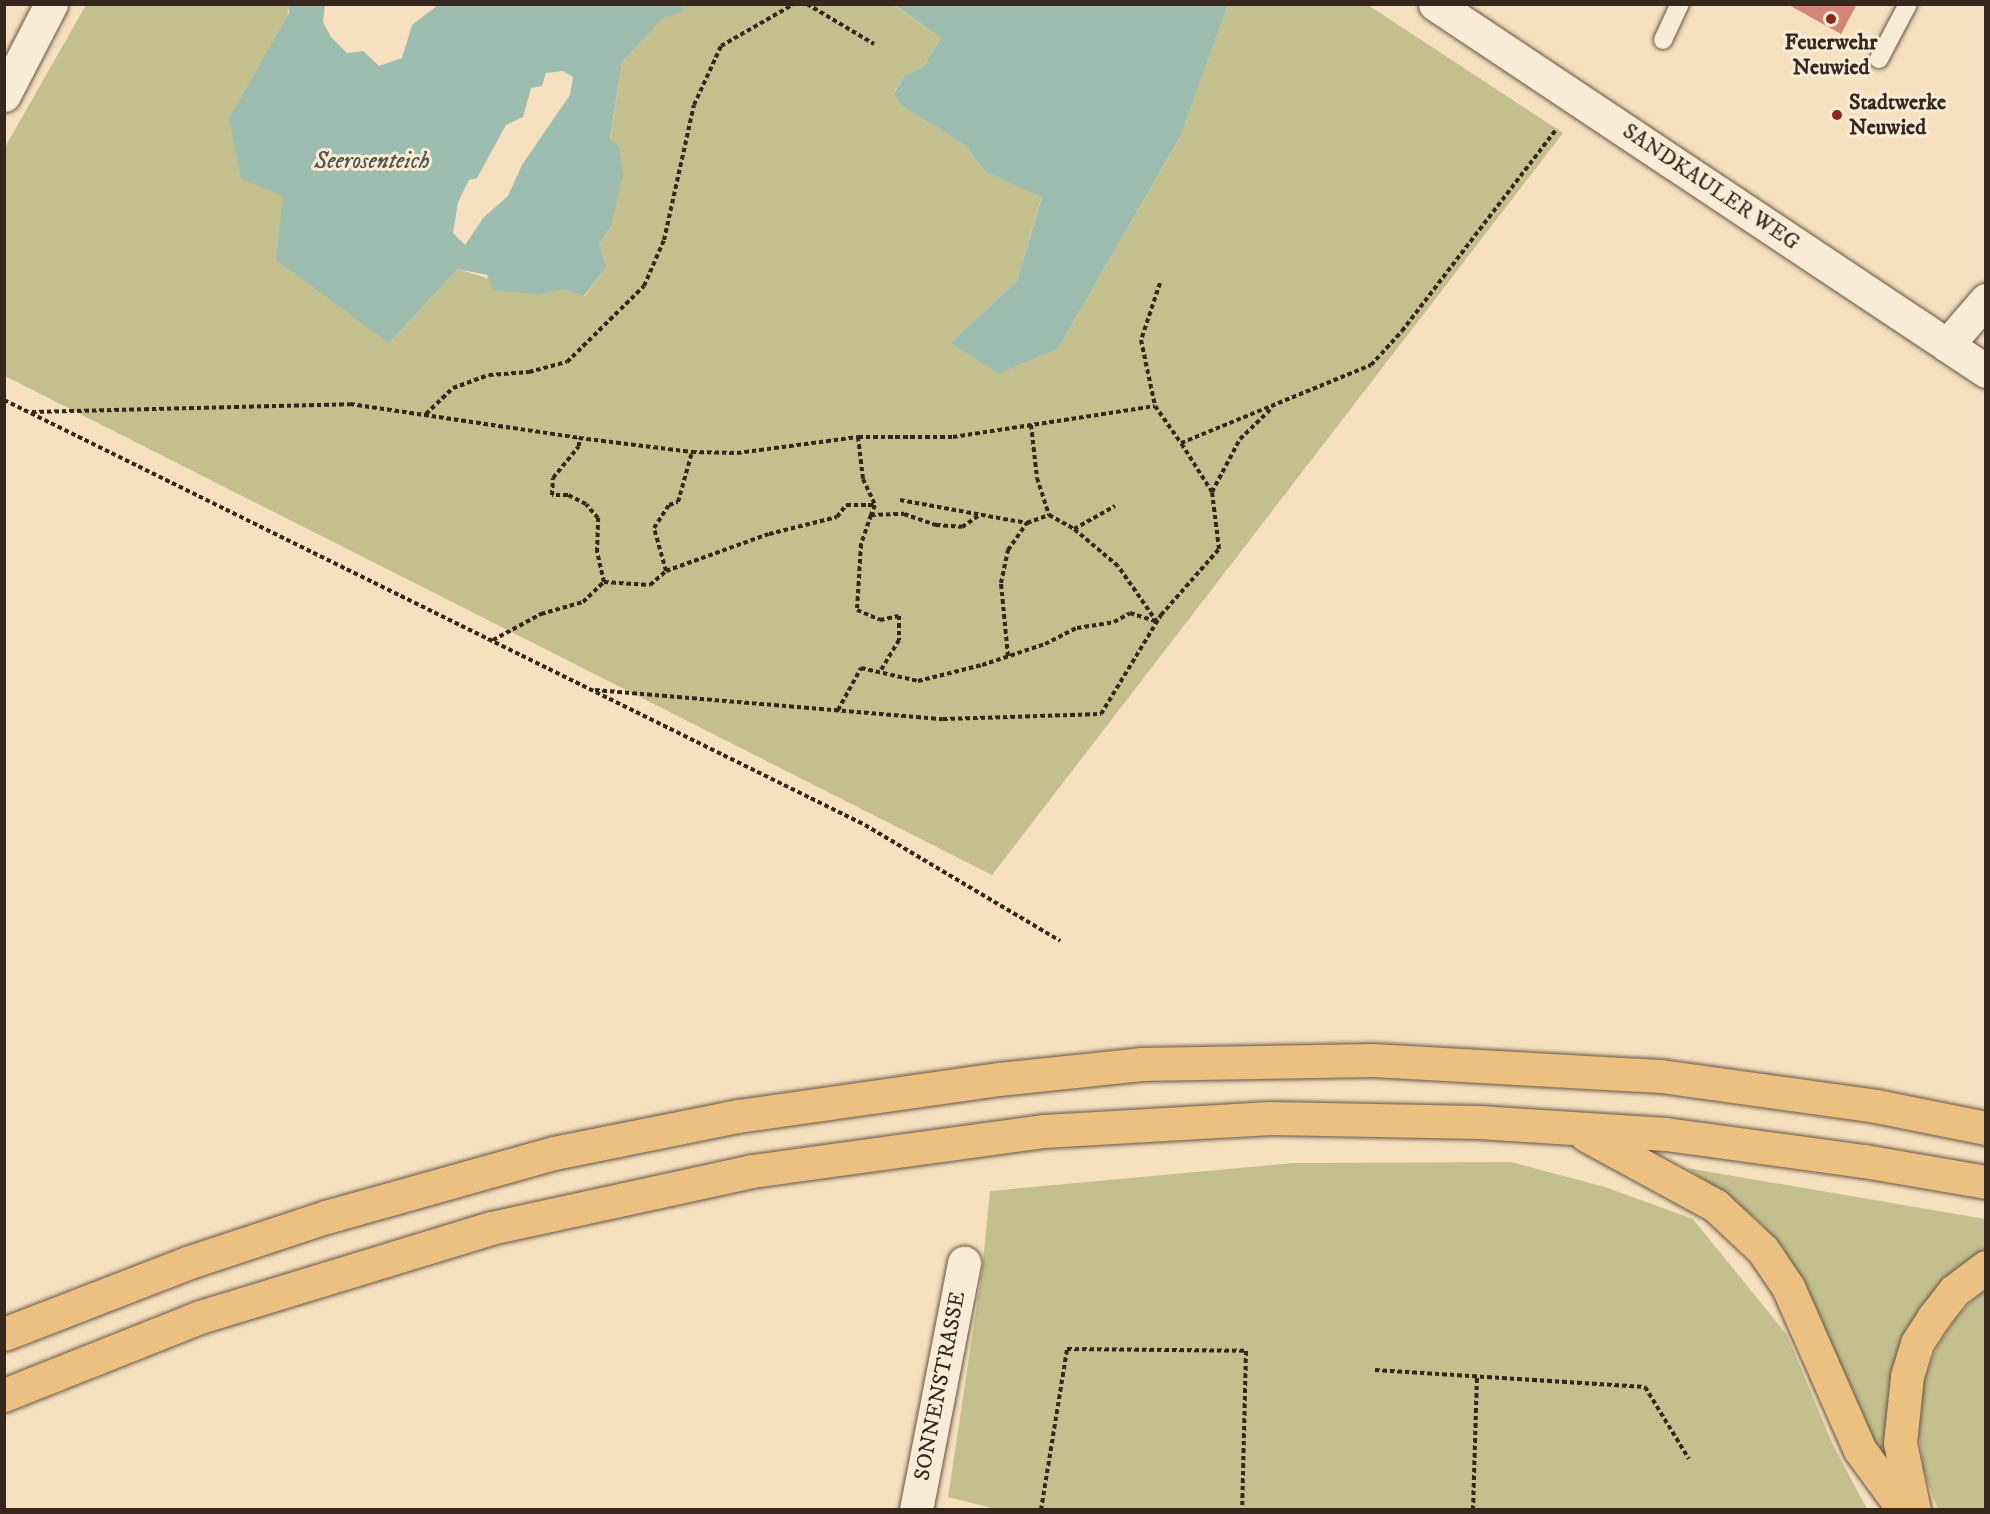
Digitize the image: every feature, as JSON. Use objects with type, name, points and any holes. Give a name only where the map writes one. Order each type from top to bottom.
[{"type":"highway","points":[[4,1334],[190,1262],[326,1217],[554,1153],[738,1116],[999,1078],[1141,1064],[1373,1060],[1661,1076],[1876,1106],[1986,1128]]},
{"type":"highway","points":[[4,1395],[200,1317],[402,1254],[577,1207],[752,1171],[958,1141],[1126,1124],[1344,1118],[1571,1127],[1760,1146],[1986,1182]]},
{"type":"highway","points":[[1571,1127],[1716,1206],[1763,1250],[1788,1287],[1860,1450],[1904,1509]]},
{"type":"highway","points":[[1914,1509],[1900,1443],[1907,1376],[1917,1343],[1933,1318],[1954,1291],[1986,1267]]},
{"type":"street","points":[[4,95],[51,4]]},
{"type":"street","name":"SANDKAULER WEG","points":[[1435,4],[1986,371]]},
{"type":"street","points":[[1947,345],[1986,300]]},
{"type":"street","points":[[1947,345],[1986,342]]},
{"type":"street","name":"SONNENSTRASSE","points":[[916,1509],[964,1263]]},
{"type":"lane","points":[[1663,40],[1680,4]]},
{"type":"lane","points":[[1879,59],[1908,4]]},
{"type":"path","points":[[426,414],[453,388],[489,375],[529,372],[567,362],[644,286],[664,240],[694,105],[720,46],[795,4]]},
{"type":"path","points":[[807,4],[874,44]]},
{"type":"path","points":[[1181,443],[1371,365],[1402,331],[1579,98]]},
{"type":"path","points":[[591,690],[943,718],[1101,714],[1157,622],[1219,549],[1212,492],[1155,406],[1141,340],[1160,283]]},
{"type":"path","points":[[4,400],[865,825],[1060,941]]},
{"type":"path","points":[[30,412],[350,404],[579,438],[692,452],[737,453],[858,437],[953,437],[1155,406]]},
{"type":"path","points":[[1212,492],[1240,439],[1274,406]]},
{"type":"path","points":[[1031,425],[1037,478],[1049,515],[1074,529],[1118,566],[1157,622]]},
{"type":"path","points":[[858,437],[863,479],[875,505],[861,544],[857,610],[880,620],[899,616],[899,640],[880,672]]},
{"type":"path","points":[[579,438],[579,446],[553,478],[552,495],[568,495],[586,504],[598,518],[597,552],[604,582]]},
{"type":"path","points":[[666,572],[654,528],[669,505],[678,502],[692,452]]},
{"type":"path","points":[[900,500],[1027,523],[1049,515]]},
{"type":"path","points":[[493,641],[541,614],[583,602],[604,582],[650,585],[666,572],[768,534],[837,517],[846,505],[875,505]]},
{"type":"path","points":[[1074,529],[1115,506]]},
{"type":"path","points":[[872,515],[904,514],[936,525],[962,527],[980,515]]},
{"type":"path","points":[[1008,656],[1001,583],[1008,550],[1027,523]]},
{"type":"path","points":[[838,710],[861,668],[918,681],[1008,656],[1077,628],[1114,622],[1130,613],[1157,622]]},
{"type":"path","points":[[1041,1509],[1067,1350],[1079,1350],[1246,1351],[1242,1509]]},
{"type":"path","points":[[1375,1370],[1645,1387],[1689,1459]]},
{"type":"path","points":[[1473,1509],[1477,1375]]},
{"type":"shaded area","points":[[86,5],[288,5],[283,196],[389,343],[458,269],[541,295],[564,289],[585,296],[607,267],[599,245],[611,226],[610,139],[622,62],[663,17],[684,11],[682,5],[893,5],[941,38],[923,67],[905,75],[894,92],[900,105],[965,145],[985,172],[1042,196],[1017,281],[952,343],[999,374],[1058,349],[1181,135],[1228,5],[1368,5],[1563,133],[992,875],[5,376],[5,147]]},
{"type":"shaded area","points":[[1511,1162],[1605,1187],[1693,1219],[1787,1335],[1833,1445],[1867,1509],[999,1510],[948,1497],[982,1271],[990,1191],[1293,1163]]},
{"type":"shaded area","points":[[1687,1168],[1985,1219],[1985,1251],[1953,1273],[1889,1455],[1878,1456],[1814,1305],[1783,1248],[1755,1217]]},
{"type":"shaded area","points":[[1985,1289],[1985,1509],[1938,1510],[1924,1472],[1917,1421],[1923,1382],[1938,1345],[1958,1315]]},
{"type":"water","name":"Seerosenteich","points":[[682,4],[684,11],[663,18],[622,62],[610,138],[619,147],[623,175],[611,226],[599,245],[607,267],[584,296],[564,289],[541,295],[493,290],[487,275],[458,269],[389,343],[276,260],[283,196],[241,179],[229,119],[289,13],[288,5],[325,5],[323,22],[331,37],[347,53],[363,51],[379,66],[402,58],[412,25],[438,5]],"holes":[[[563,71],[573,77],[570,95],[522,165],[508,196],[483,218],[465,245],[453,233],[458,202],[469,180],[477,178],[506,125],[523,117],[531,88],[542,86],[546,73]]]},
{"type":"water","points":[[894,5],[1228,5],[1181,135],[1058,349],[999,374],[951,343],[1017,281],[1042,197],[985,172],[965,145],[900,105],[894,93],[905,75],[923,67],[941,38]]},
{"type":"building","name":"Feuerwehr Neuwied","points":[[1787,4],[1857,4],[1841,34]]},
{"type":"place","name":"Feuerwehr Neuwied","points":[[1831,19]]},
{"type":"place","name":"Stadtwerke Neuwied","points":[[1837,115]]}]
